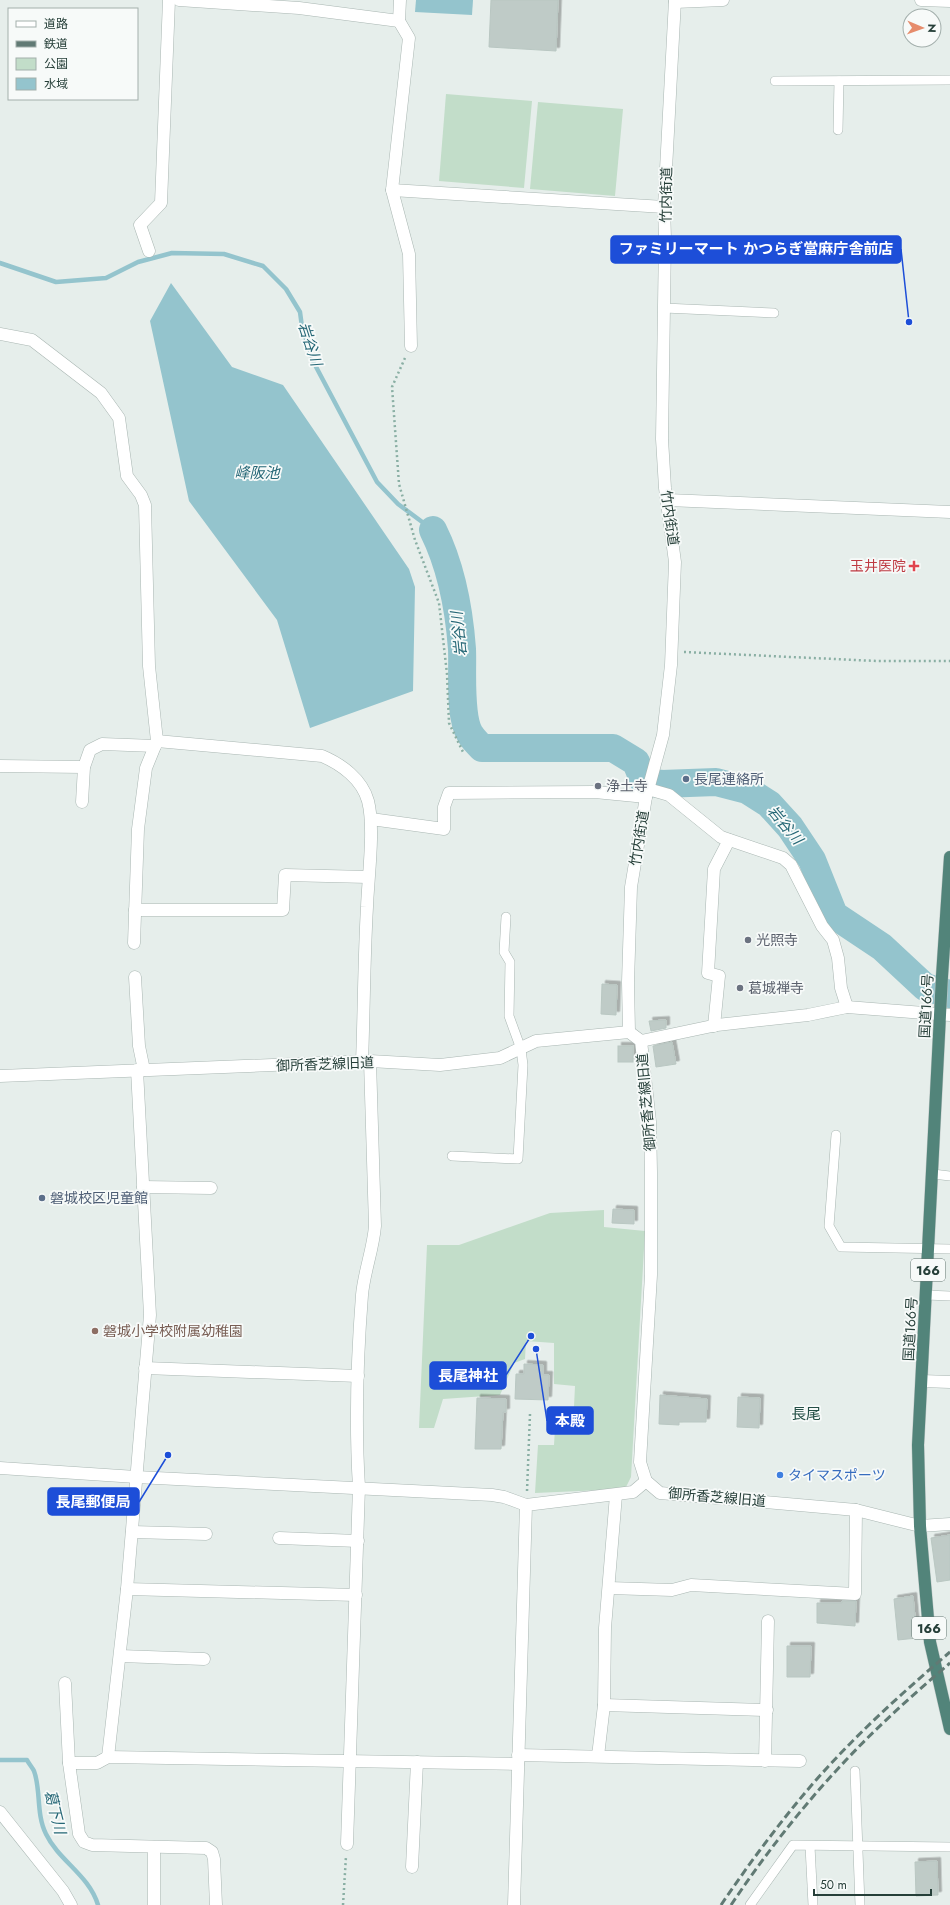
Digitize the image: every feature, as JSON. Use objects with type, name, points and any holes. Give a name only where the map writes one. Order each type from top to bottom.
[{"type":"highway","name":"国道166号","points":[[950,857],[942,976],[945,1015],[933,1174],[918,1445],[920,1526],[930,1642],[950,1729]]},
{"type":"street","points":[[149,251],[140,225],[162,203],[169,0]]},
{"type":"street","points":[[180,0],[299,8],[398,21]]},
{"type":"street","points":[[400,0],[398,21],[409,38],[392,190],[409,254],[410,346]]},
{"type":"street","points":[[675,1],[723,0]]},
{"type":"street","points":[[921,0],[950,1]]},
{"type":"street","name":"竹内街道","points":[[629,1032],[628,982],[631,888],[649,787],[663,735],[672,652],[675,562],[668,500],[665,488],[662,439],[664,207],[675,1]]},
{"type":"street","points":[[392,190],[664,207]]},
{"type":"street","points":[[0,334],[32,340],[101,393],[119,418],[127,476],[141,495],[145,505],[149,666],[156,744],[146,768],[138,829],[134,943]]},
{"type":"street","points":[[668,500],[950,512]]},
{"type":"street","points":[[82,802],[84,767],[90,750],[102,744],[156,744],[322,756],[336,762],[358,780],[368,800],[371,819],[368,877],[366,1062],[375,1226],[374,1242],[362,1294],[358,1376],[356,1430],[359,1487],[358,1541],[347,1844]]},
{"type":"street","points":[[0,766],[84,767]]},
{"type":"street","points":[[371,819],[444,829],[444,807],[449,793],[595,792],[649,787],[669,795],[720,837],[782,858],[791,865],[822,926],[833,940],[838,958],[841,988],[846,1007]]},
{"type":"street","points":[[714,1026],[719,976],[708,973],[714,869],[729,840]]},
{"type":"street","points":[[135,910],[283,910],[285,875],[368,877]]},
{"type":"street","points":[[108,1757],[127,1589],[150,1297],[143,1186],[141,1070],[136,977]]},
{"type":"street","points":[[641,1041],[714,1026],[808,1015],[846,1007],[945,1015]]},
{"type":"street","name":"御所香芝線旧道","points":[[0,1076],[366,1062],[440,1065],[500,1058],[536,1041],[629,1032],[641,1041],[650,1122],[650,1275],[640,1462],[646,1481],[660,1493],[856,1510],[920,1526],[950,1524]]},
{"type":"street","points":[[143,1186],[211,1188]]},
{"type":"street","points":[[145,1368],[358,1376]]},
{"type":"street","points":[[922,1381],[950,1382]]},
{"type":"street","points":[[0,1468],[136,1478],[359,1487],[391,1491],[492,1495],[504,1497],[526,1505],[633,1492],[646,1481]]},
{"type":"street","points":[[598,1756],[604,1705],[605,1628],[616,1495]]},
{"type":"street","points":[[514,1905],[526,1505]]},
{"type":"street","points":[[609,1588],[672,1590],[691,1585],[855,1594],[856,1510]]},
{"type":"street","points":[[132,1532],[206,1534]]},
{"type":"street","points":[[279,1538],[358,1541]]},
{"type":"street","points":[[127,1589],[356,1596]]},
{"type":"street","points":[[765,1761],[768,1621]]},
{"type":"street","points":[[120,1656],[204,1659]]},
{"type":"street","points":[[65,1683],[69,1763],[79,1834],[84,1842],[92,1845],[206,1848],[212,1852],[214,1859],[216,1905]]},
{"type":"street","points":[[604,1705],[766,1710]]},
{"type":"street","points":[[69,1763],[97,1763],[108,1757],[417,1762],[598,1756],[800,1761]]},
{"type":"street","points":[[412,1867],[417,1762]]},
{"type":"street","points":[[0,1812],[63,1891],[71,1905]]},
{"type":"street","points":[[154,1847],[154,1905]]},
{"type":"lane","points":[[775,81],[950,80]]},
{"type":"lane","points":[[838,130],[839,81]]},
{"type":"lane","points":[[664,308],[774,313]]},
{"type":"lane","points":[[452,1156],[518,1159],[523,1065],[521,1049],[510,1016],[510,962],[504,952],[506,917]]},
{"type":"lane","points":[[836,1135],[828,1226],[841,1247],[950,1248]]},
{"type":"lane","points":[[933,1174],[950,1176]]},
{"type":"lane","points":[[926,1295],[950,1296]]},
{"type":"lane","points":[[855,1771],[860,1905]]},
{"type":"lane","points":[[750,1905],[793,1846],[950,1847]]},
{"type":"lane","points":[[810,1846],[813,1905]]},
{"type":"path","points":[[410,346],[392,387],[400,484],[415,540],[439,603],[447,674],[449,723],[464,752]]},
{"type":"path","points":[[672,652],[876,661],[950,661]]},
{"type":"path","points":[[526,1505],[530,1414]]},
{"type":"path","points":[[343,1905],[347,1844]]},
{"type":"green space","points":[[446,94],[532,101],[524,188],[439,181]]},
{"type":"green space","points":[[538,102],[623,109],[615,196],[530,189]]},
{"type":"green space","points":[[604,1210],[604,1227],[645,1231],[631,1477],[625,1489],[535,1493],[538,1445],[554,1445],[555,1428],[573,1427],[575,1386],[554,1384],[554,1343],[526,1341],[525,1359],[514,1363],[500,1395],[443,1399],[434,1428],[419,1428],[427,1245],[459,1245],[550,1213]]},
{"type":"water","points":[[416,0],[473,0],[472,15],[415,12]]},
{"type":"water","name":"峰阪池","points":[[171,283],[232,367],[283,385],[409,569],[415,587],[413,691],[310,728],[277,620],[189,501],[150,321]]},
{"type":"building","points":[[491,0],[558,0],[556,51],[489,47]]},
{"type":"building","points":[[602,984],[617,985],[616,1015],[601,1014]]},
{"type":"building","points":[[666,1020],[666,1028],[651,1031],[649,1021]]},
{"type":"building","points":[[672,1042],[676,1064],[656,1067],[653,1046]]},
{"type":"building","points":[[618,1046],[633,1046],[633,1062],[618,1062]]},
{"type":"building","points":[[613,1209],[634,1210],[634,1224],[612,1223]]},
{"type":"building","points":[[524,1364],[543,1365],[543,1375],[549,1375],[548,1400],[515,1399],[516,1374],[524,1374]]},
{"type":"building","points":[[660,1395],[707,1399],[706,1422],[679,1422],[679,1425],[659,1424]]},
{"type":"building","points":[[738,1397],[760,1398],[759,1428],[737,1427]]},
{"type":"building","points":[[477,1398],[506,1399],[506,1412],[503,1412],[501,1449],[475,1449]]},
{"type":"building","points":[[950,1535],[950,1580],[937,1582],[931,1538]]},
{"type":"building","points":[[913,1596],[917,1638],[898,1640],[894,1599]]},
{"type":"building","points":[[842,1601],[856,1601],[855,1626],[817,1623],[817,1603],[842,1603]]},
{"type":"building","points":[[787,1646],[811,1646],[810,1677],[787,1677]]},
{"type":"building","points":[[937,1861],[938,1895],[916,1896],[915,1862]]},
{"type":"waterway","name":"岩谷川","points":[[0,263],[56,282],[106,278],[138,262],[172,253],[224,254],[263,266],[286,289],[300,312],[302,327],[314,363],[377,482],[398,504],[433,530]]},
{"type":"waterway","name":"岩谷川","points":[[433,530],[445,558],[459,618],[462,649],[462,693],[464,716],[470,734],[482,748],[613,748],[636,762],[644,782],[662,784],[716,782],[747,790],[769,804],[790,827],[812,860],[834,915],[882,947],[925,987],[950,994]]},
{"type":"waterway","name":"葛下川","points":[[0,1760],[27,1760],[34,1771],[36,1778],[41,1819],[46,1834],[58,1852],[88,1885],[94,1894],[98,1905]]},
{"type":"railway","points":[[721,1905],[776,1829],[831,1764],[889,1706],[950,1652]]},
{"type":"railway","points":[[731,1905],[786,1829],[832,1775],[885,1721],[950,1663]]},
{"type":"place","name":"ファミリーマート かつらぎ當麻庁舎前店","points":[[909,322]]},
{"type":"place","name":"玉井医院","points":[[914,566]]},
{"type":"place","name":"長尾連絡所","points":[[686,779]]},
{"type":"place","name":"浄土寺","points":[[598,786]]},
{"type":"place","name":"光照寺","points":[[748,940]]},
{"type":"place","name":"葛城禅寺","points":[[740,988]]},
{"type":"place","name":"磐城校区児童館","points":[[42,1198]]},
{"type":"place","name":"磐城小学校附属幼稚園","points":[[95,1331]]},
{"type":"place","name":"長尾神社","points":[[531,1336]]},
{"type":"place","name":"本殿","points":[[536,1349]]},
{"type":"place","name":"長尾郵便局","points":[[168,1455]]},
{"type":"place","name":"タイマスポーツ","points":[[780,1475]]},
{"type":"district","name":"長尾","points":[[806,1414]]}]
